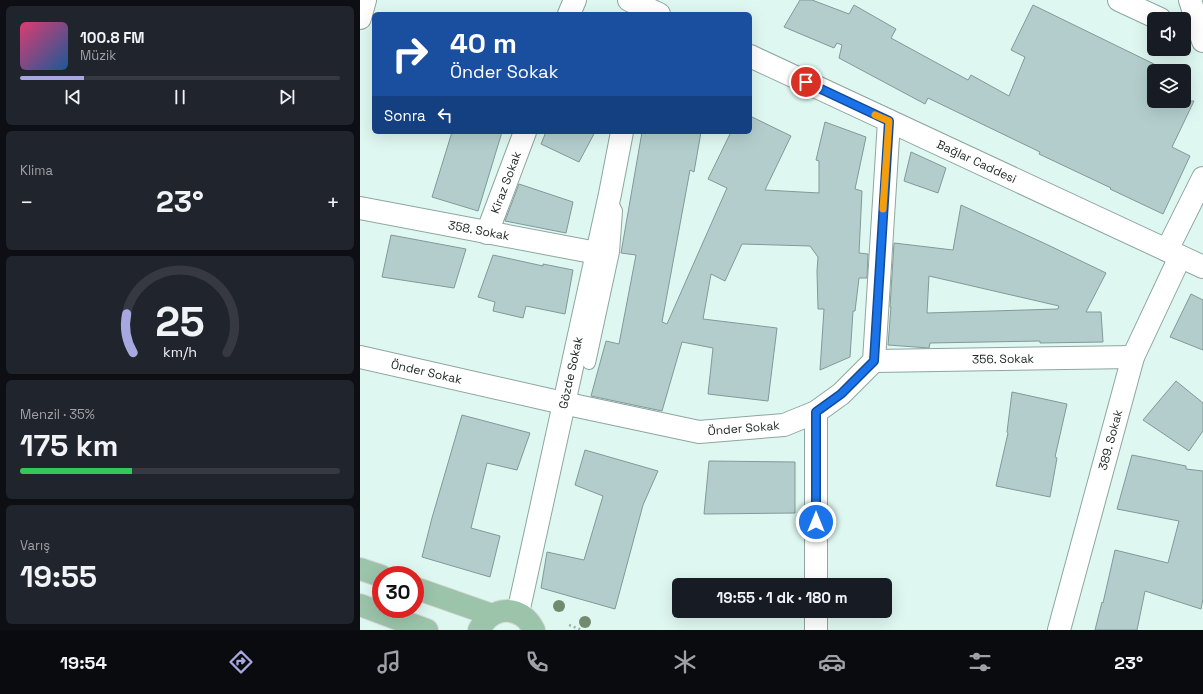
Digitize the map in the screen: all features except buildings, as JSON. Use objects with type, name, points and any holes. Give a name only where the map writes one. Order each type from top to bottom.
[{"type":"main road","points":[[360,569],[372,573]]},
{"type":"main road","points":[[424,592],[485,622],[500,611],[518,613],[525,617],[534,630]]},
{"type":"main road","points":[[360,606],[428,630]]},
{"type":"street","points":[[360,18],[365,0]]},
{"type":"street","points":[[570,12],[575,0]]},
{"type":"street","points":[[1119,0],[1147,13]]},
{"type":"street","points":[[1190,0],[1196,36]]},
{"type":"street","name":"Bağlar Caddesi","points":[[752,57],[1203,267]]},
{"type":"street","points":[[874,361],[889,121]]},
{"type":"street","name":"Kiraz Sokak","points":[[487,233],[524,134]]},
{"type":"street","name":"Gözde Sokak","points":[[518,613],[610,194],[622,134]]},
{"type":"street","name":"389. Sokak","points":[[1059,630],[1133,357],[1203,178]]},
{"type":"street","name":"358. Sokak","points":[[360,208],[597,253]]},
{"type":"street","name":"Önder Sokak","points":[[360,357],[699,432],[784,425],[816,412],[841,394],[874,361]]},
{"type":"street","name":"356. Sokak","points":[[874,361],[1133,357]]},
{"type":"street","points":[[816,412],[816,578]]},
{"type":"street","points":[[816,618],[816,630]]},
{"type":"lane","points":[[589,363],[613,252],[616,211],[610,194]]},
{"type":"path","points":[[569,626],[582,630]]},
{"type":"slow traffic","points":[[875,115],[889,121],[883,209]]},
{"type":"route","points":[[806,82],[889,121],[874,361],[841,394],[816,412],[816,522]]}]
